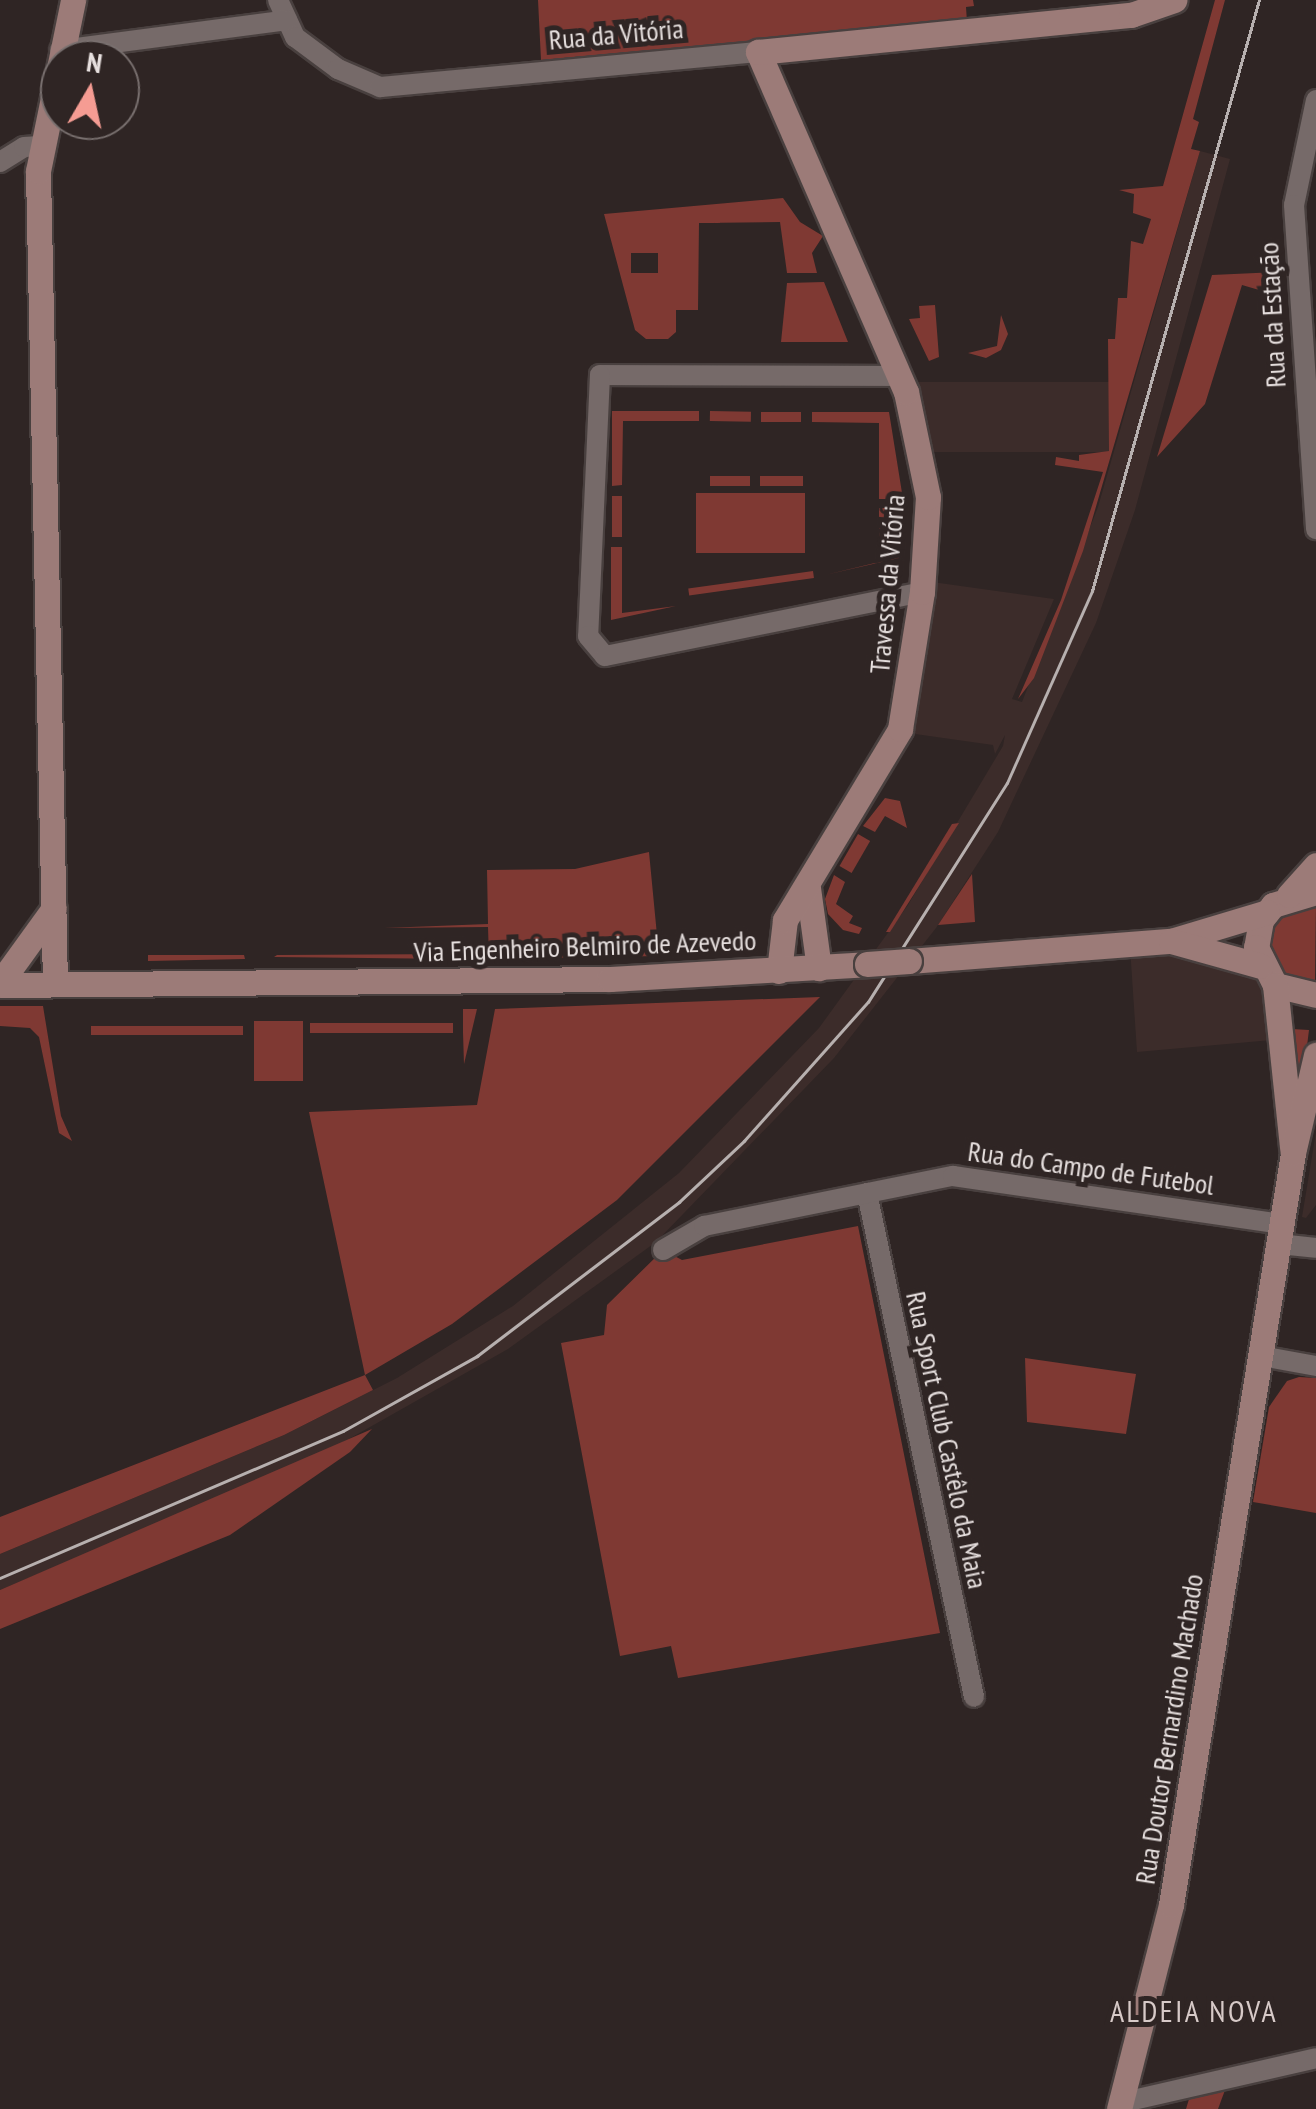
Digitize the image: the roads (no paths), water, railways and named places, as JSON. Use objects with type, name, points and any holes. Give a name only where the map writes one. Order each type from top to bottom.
[{"type":"main road","points":[[63,40],[73,0]]},
{"type":"main road","name":"Rua da Vitória","points":[[758,52],[1131,15],[1174,0]]},
{"type":"main road","name":"Travessa da Vitória","points":[[758,52],[899,376],[928,497],[922,592],[900,729],[780,934],[779,971]]},
{"type":"main road","points":[[41,140],[55,984]]},
{"type":"main road","name":"Via Engenheiro Belmiro de Azevedo","points":[[0,984],[779,971],[1171,941],[1267,912],[1290,895],[1316,865]]},
{"type":"main road","points":[[808,888],[819,968]]},
{"type":"main road","points":[[1290,895],[1316,892]]},
{"type":"main road","points":[[0,984],[54,908]]},
{"type":"main road","points":[[1267,912],[1256,938],[1268,975],[1293,1153]]},
{"type":"main road","name":"Via Engenheiro Belmiro de Azevedo","points":[[1171,941],[1316,996]]},
{"type":"main road","points":[[1293,1153],[1316,1055]]},
{"type":"main road","name":"Rua Doutor Bernardino Machado","points":[[1120,2106],[1171,1905],[1293,1153]]},
{"type":"street","name":"Rua da Vitória","points":[[278,0],[295,37],[338,69],[380,87],[758,52]]},
{"type":"street","points":[[136,40],[287,20]]},
{"type":"street","name":"Rua da Estação","points":[[1316,100],[1294,205],[1316,528]]},
{"type":"street","points":[[0,162],[24,147],[40,146]]},
{"type":"street","points":[[899,376],[600,375],[588,632],[598,653],[922,592]]},
{"type":"street","name":"Rua do Campo de Futebol","points":[[663,1250],[704,1226],[952,1176],[1281,1234],[1316,1248]]},
{"type":"street","name":"Rua Sport Club Castêlo da Maia","points":[[867,1193],[974,1697]]},
{"type":"street","points":[[1262,1356],[1316,1366]]},
{"type":"street","points":[[1120,2106],[1316,2058]]},
{"type":"tram line","points":[[0,1578],[343,1431],[477,1356],[679,1202],[744,1141],[868,1002],[1007,783],[1092,591],[1259,0]]},
{"type":"district","name":"ALDEIA NOVA","points":[[1194,2011]]}]
